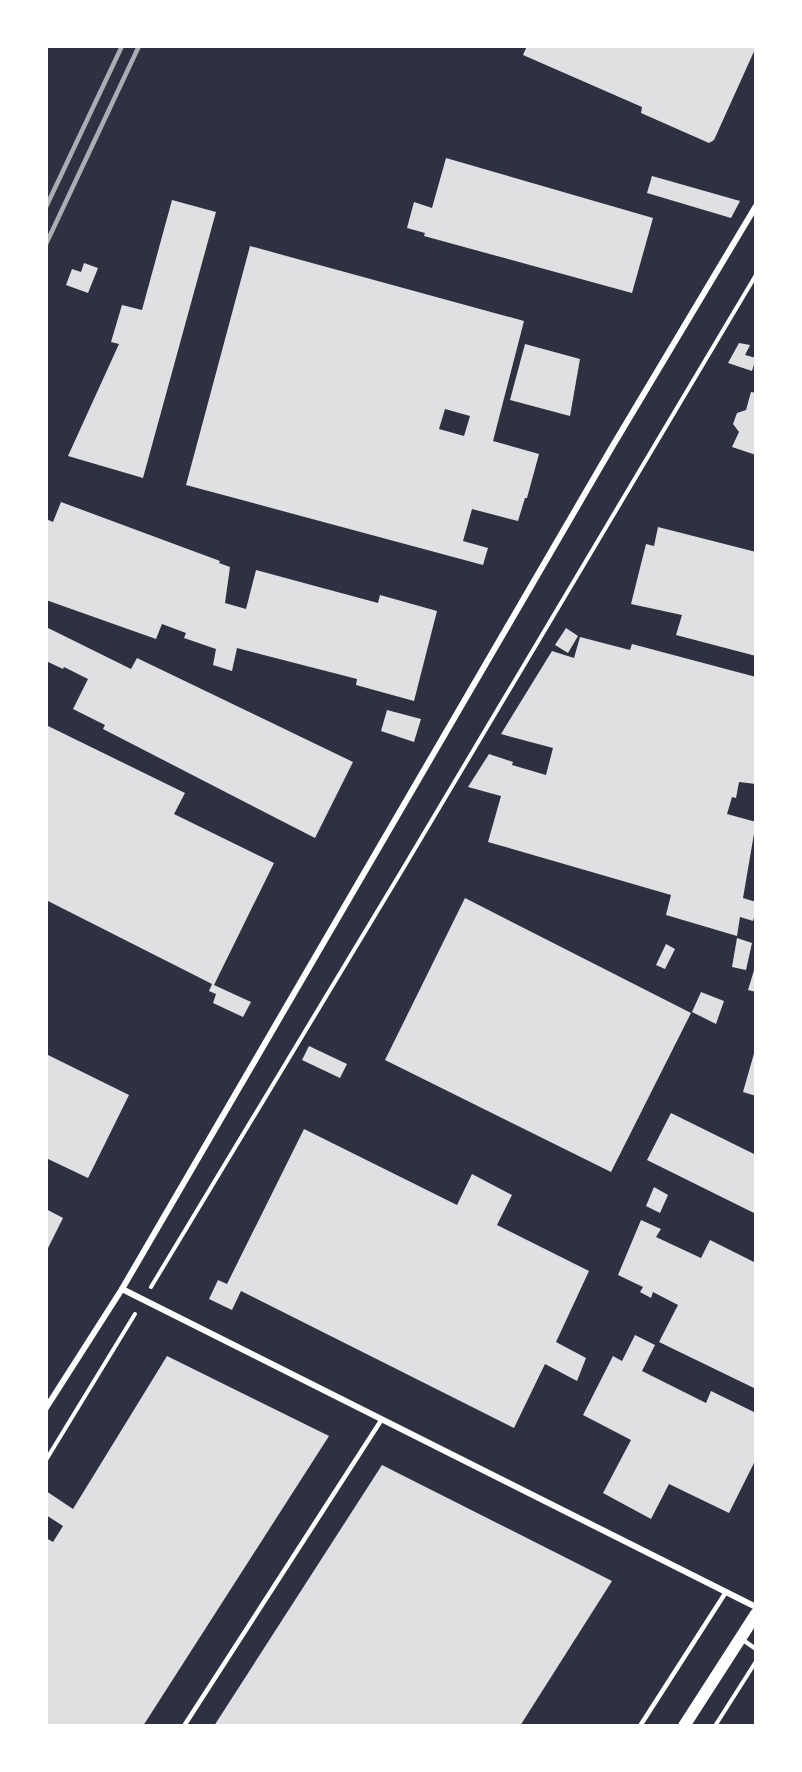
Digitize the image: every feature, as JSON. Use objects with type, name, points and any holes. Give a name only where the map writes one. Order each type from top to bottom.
[{"type":"main road","points":[[684,1725],[756,1614]]},
{"type":"street","points":[[46,1408],[122,1289],[600,468],[756,206]]},
{"type":"street","points":[[122,1289],[756,1607]]},
{"type":"lane","points":[[184,1725],[382,1419]]},
{"type":"lane","points":[[640,1725],[726,1592]]},
{"type":"lane","points":[[740,1638],[756,1649]]},
{"type":"path","points":[[46,1460],[431,822],[756,275]]},
{"type":"path","points":[[715,1725],[756,1663]]},
{"type":"building","points":[[527,46],[756,47],[714,140],[709,143],[641,113],[642,107],[523,55]]},
{"type":"building","points":[[446,158],[653,218],[632,293],[424,236],[425,233],[407,228],[414,202],[432,208]]},
{"type":"building","points":[[652,176],[740,201],[731,218],[647,193]]},
{"type":"building","points":[[172,200],[216,212],[143,478],[68,456],[119,344],[111,342],[122,305],[142,310]]},
{"type":"building","points":[[250,246],[524,321],[493,441],[539,454],[518,521],[472,509],[463,541],[488,548],[483,565],[186,485]],"holes":[[[445,409],[470,416],[464,436],[439,429]]]},
{"type":"building","points":[[84,263],[98,268],[88,293],[66,285],[72,269],[81,272]]},
{"type":"building","points":[[739,343],[750,345],[745,355],[756,358],[752,371],[728,363]]},
{"type":"building","points":[[525,344],[580,359],[570,416],[510,400]]},
{"type":"building","points":[[751,392],[756,393],[756,455],[732,447],[739,432],[733,424],[737,413],[746,410]]},
{"type":"building","points":[[61,502],[220,561],[219,563],[230,567],[225,603],[246,609],[256,570],[378,603],[380,595],[437,611],[414,701],[356,685],[357,679],[237,648],[232,671],[213,665],[216,649],[184,638],[186,633],[162,624],[156,639],[46,600],[46,519],[53,522]]},
{"type":"building","points":[[658,527],[756,552],[756,656],[676,635],[682,615],[631,604],[646,544],[654,546]]},
{"type":"building","points":[[46,627],[131,669],[137,658],[353,762],[315,838],[103,729],[105,725],[73,709],[88,679],[46,661]]},
{"type":"building","points":[[566,628],[578,636],[568,653],[555,645]]},
{"type":"building","points":[[580,637],[630,650],[632,644],[756,677],[756,784],[739,782],[736,798],[732,797],[727,814],[756,822],[743,898],[756,902],[756,911],[753,921],[740,917],[737,936],[666,915],[671,895],[488,842],[501,796],[468,787],[489,754],[513,762],[512,765],[546,775],[553,748],[501,734],[552,651],[574,658]]},
{"type":"building","points":[[387,710],[421,719],[414,742],[381,731]]},
{"type":"building","points":[[46,725],[185,793],[174,814],[274,863],[214,985],[251,1002],[243,1017],[213,1003],[216,994],[209,991],[212,984],[46,900]]},
{"type":"building","points":[[465,898],[691,1013],[611,1172],[385,1060]]},
{"type":"building","points":[[737,938],[752,943],[746,970],[732,967]]},
{"type":"building","points":[[666,944],[675,949],[665,969],[656,965]]},
{"type":"building","points":[[756,967],[756,992],[748,990]]},
{"type":"building","points":[[701,992],[724,1001],[716,1024],[692,1012]]},
{"type":"building","points":[[309,1046],[347,1064],[340,1078],[302,1060]]},
{"type":"building","points":[[756,1050],[756,1096],[743,1092]]},
{"type":"building","points":[[46,1054],[129,1095],[88,1178],[46,1158]]},
{"type":"building","points":[[671,1113],[756,1155],[756,1214],[647,1160]]},
{"type":"building","points":[[304,1129],[457,1205],[472,1174],[512,1195],[497,1225],[589,1271],[556,1342],[586,1358],[577,1381],[545,1364],[514,1428],[241,1291],[232,1310],[209,1299],[218,1280],[227,1284]]},
{"type":"building","points":[[654,1187],[668,1195],[660,1213],[646,1206]]},
{"type":"building","points":[[46,1209],[63,1218],[46,1252]]},
{"type":"building","points":[[641,1220],[661,1229],[656,1237],[701,1258],[710,1240],[756,1263],[756,1389],[659,1342],[678,1305],[653,1292],[651,1298],[640,1292],[643,1287],[618,1275]]},
{"type":"building","points":[[635,1335],[655,1345],[642,1371],[706,1403],[711,1391],[756,1413],[756,1459],[729,1513],[669,1484],[651,1519],[603,1493],[631,1440],[583,1415],[613,1356],[622,1361]]},
{"type":"building","points":[[167,1356],[329,1436],[143,1726],[46,1726],[46,1538],[53,1542],[63,1526],[46,1515],[46,1491],[73,1509]]},
{"type":"building","points":[[382,1465],[612,1581],[520,1726],[214,1726]]},
{"type":"railway","points":[[46,207],[122,46]]},
{"type":"railway","points":[[46,244],[139,46]]}]
